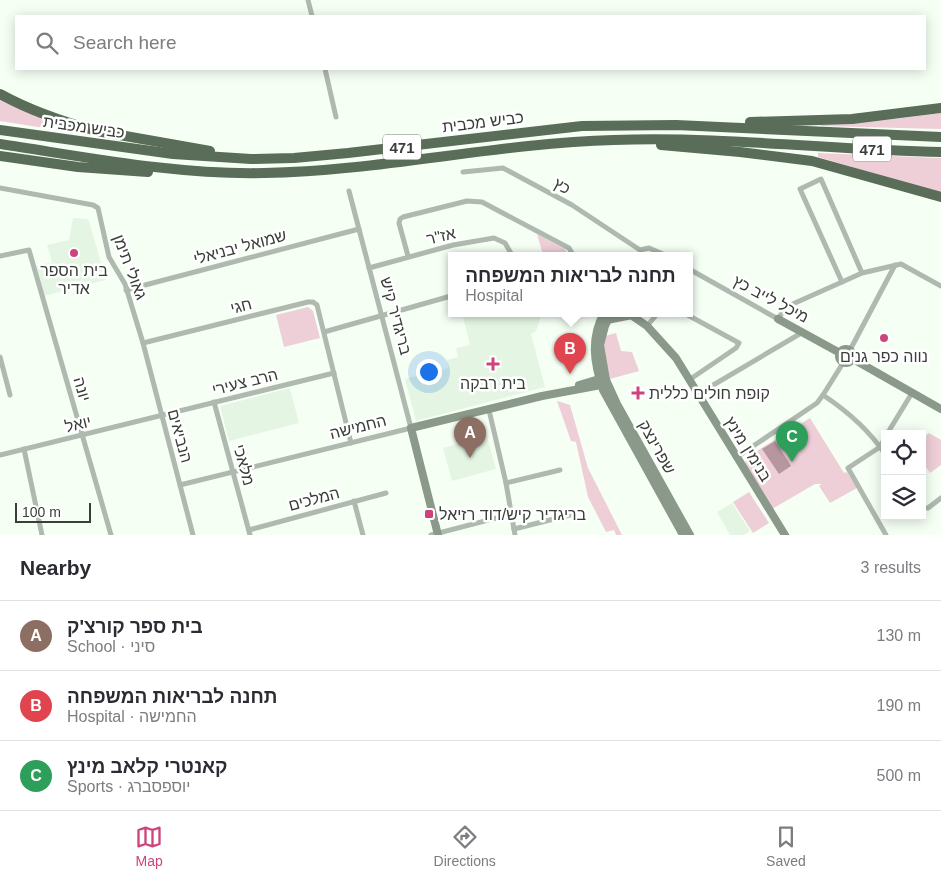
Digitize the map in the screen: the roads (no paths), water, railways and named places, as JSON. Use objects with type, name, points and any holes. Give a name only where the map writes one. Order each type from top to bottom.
[{"type":"highway","points":[[0,94],[47,116],[97,131],[251,159]]},
{"type":"highway","points":[[908,113],[941,104]]},
{"type":"highway","points":[[676,125],[837,120],[941,108]]},
{"type":"highway","name":"כביש מכבית","points":[[0,130],[173,154],[251,159],[294,158],[348,153],[560,127],[631,124],[941,137]]},
{"type":"highway","name":"כביש מכבית","points":[[0,144],[140,165],[224,173],[325,170],[550,143],[595,140],[671,139],[941,152]]},
{"type":"highway","points":[[595,140],[700,148],[812,161],[941,197]]},
{"type":"highway","points":[[0,156],[119,170],[224,173]]},
{"type":"street","points":[[309,0],[312,15]]},
{"type":"street","points":[[325,70],[336,117]]},
{"type":"street","name":"כץ","points":[[463,172],[503,168],[572,206],[638,252]]},
{"type":"street","points":[[842,282],[800,189],[822,179],[862,273]]},
{"type":"street","name":"גאולי תימן","points":[[0,188],[93,205],[98,208],[109,257],[126,290],[143,343]]},
{"type":"street","name":"בריגדיר קיש","points":[[349,191],[411,428],[436,534]]},
{"type":"street","points":[[408,256],[399,223],[400,219],[476,201],[482,202],[569,248],[571,252]]},
{"type":"street","name":"שמואל יבניאלי","points":[[126,290],[359,229]]},
{"type":"street","name":"אז\"ר","points":[[369,268],[408,256],[494,238],[506,243],[510,252]]},
{"type":"street","points":[[641,252],[649,248],[658,252]]},
{"type":"street","name":"יונה","points":[[0,256],[29,250],[111,535]]},
{"type":"street","points":[[778,320],[786,307],[862,273],[895,265],[902,264],[941,286]]},
{"type":"street","points":[[850,350],[895,265]]},
{"type":"street","name":"מיכל לייב כץ","points":[[693,271],[840,353]]},
{"type":"street","points":[[351,443],[324,332],[448,297]]},
{"type":"street","name":"חגי","points":[[143,343],[308,302],[313,302],[317,305],[324,332]]},
{"type":"street","name":"שפרינצק","points":[[606,317],[600,345],[602,382],[606,397],[683,535]]},
{"type":"street","name":"בנימין מינץ","points":[[634,317],[648,326],[676,358],[785,535]]},
{"type":"street","points":[[648,326],[655,317]]},
{"type":"street","points":[[689,380],[736,348],[739,343],[691,317]]},
{"type":"street","points":[[698,394],[803,332]]},
{"type":"street","name":"הנביאים","points":[[143,343],[193,535]]},
{"type":"street","points":[[850,350],[844,350],[840,353],[839,357],[847,364],[853,360]]},
{"type":"street","points":[[850,350],[853,353],[853,360]]},
{"type":"street","points":[[0,358],[10,395]]},
{"type":"street","points":[[853,360],[941,409]]},
{"type":"street","points":[[737,457],[810,408],[823,395],[843,362]]},
{"type":"street","name":"הרב צעירי","points":[[162,415],[334,373]]},
{"type":"street","name":"שפרינצק","points":[[602,382],[617,404],[690,535]]},
{"type":"street","name":"החמישה","points":[[180,485],[488,410],[554,391],[602,382]]},
{"type":"street","points":[[889,430],[912,392]]},
{"type":"street","points":[[823,395],[840,406],[880,447],[848,468],[886,535]]},
{"type":"street","name":"מלאכי","points":[[214,402],[250,532]]},
{"type":"street","points":[[488,410],[506,483],[515,532],[570,515]]},
{"type":"street","name":"יואל","points":[[0,455],[162,415]]},
{"type":"street","points":[[24,449],[42,535]]},
{"type":"street","points":[[506,483],[560,470]]},
{"type":"street","name":"המלכים","points":[[250,532],[386,493]]},
{"type":"street","points":[[926,508],[941,498]]},
{"type":"street","points":[[354,501],[363,535]]},
{"type":"street","points":[[436,534],[512,514]]},
{"type":"place","name":"בית הספר אדיר","points":[[74,253]]},
{"type":"place","name":"נווה כפר גנים","points":[[884,338]]},
{"type":"place","name":"בית רבקה","points":[[493,364]]},
{"type":"place","name":"תחנה לבריאות המשפחה","points":[[570,374]]},
{"type":"place","name":"קופת חולים כללית","points":[[638,393]]},
{"type":"place","name":"בית ספר קורצ'ק","points":[[470,458]]},
{"type":"place","name":"קאנטרי קלאב מינץ","points":[[792,462]]},
{"type":"place","name":"בריגדיר קיש/דוד רזיאל","points":[[429,514]]}]
